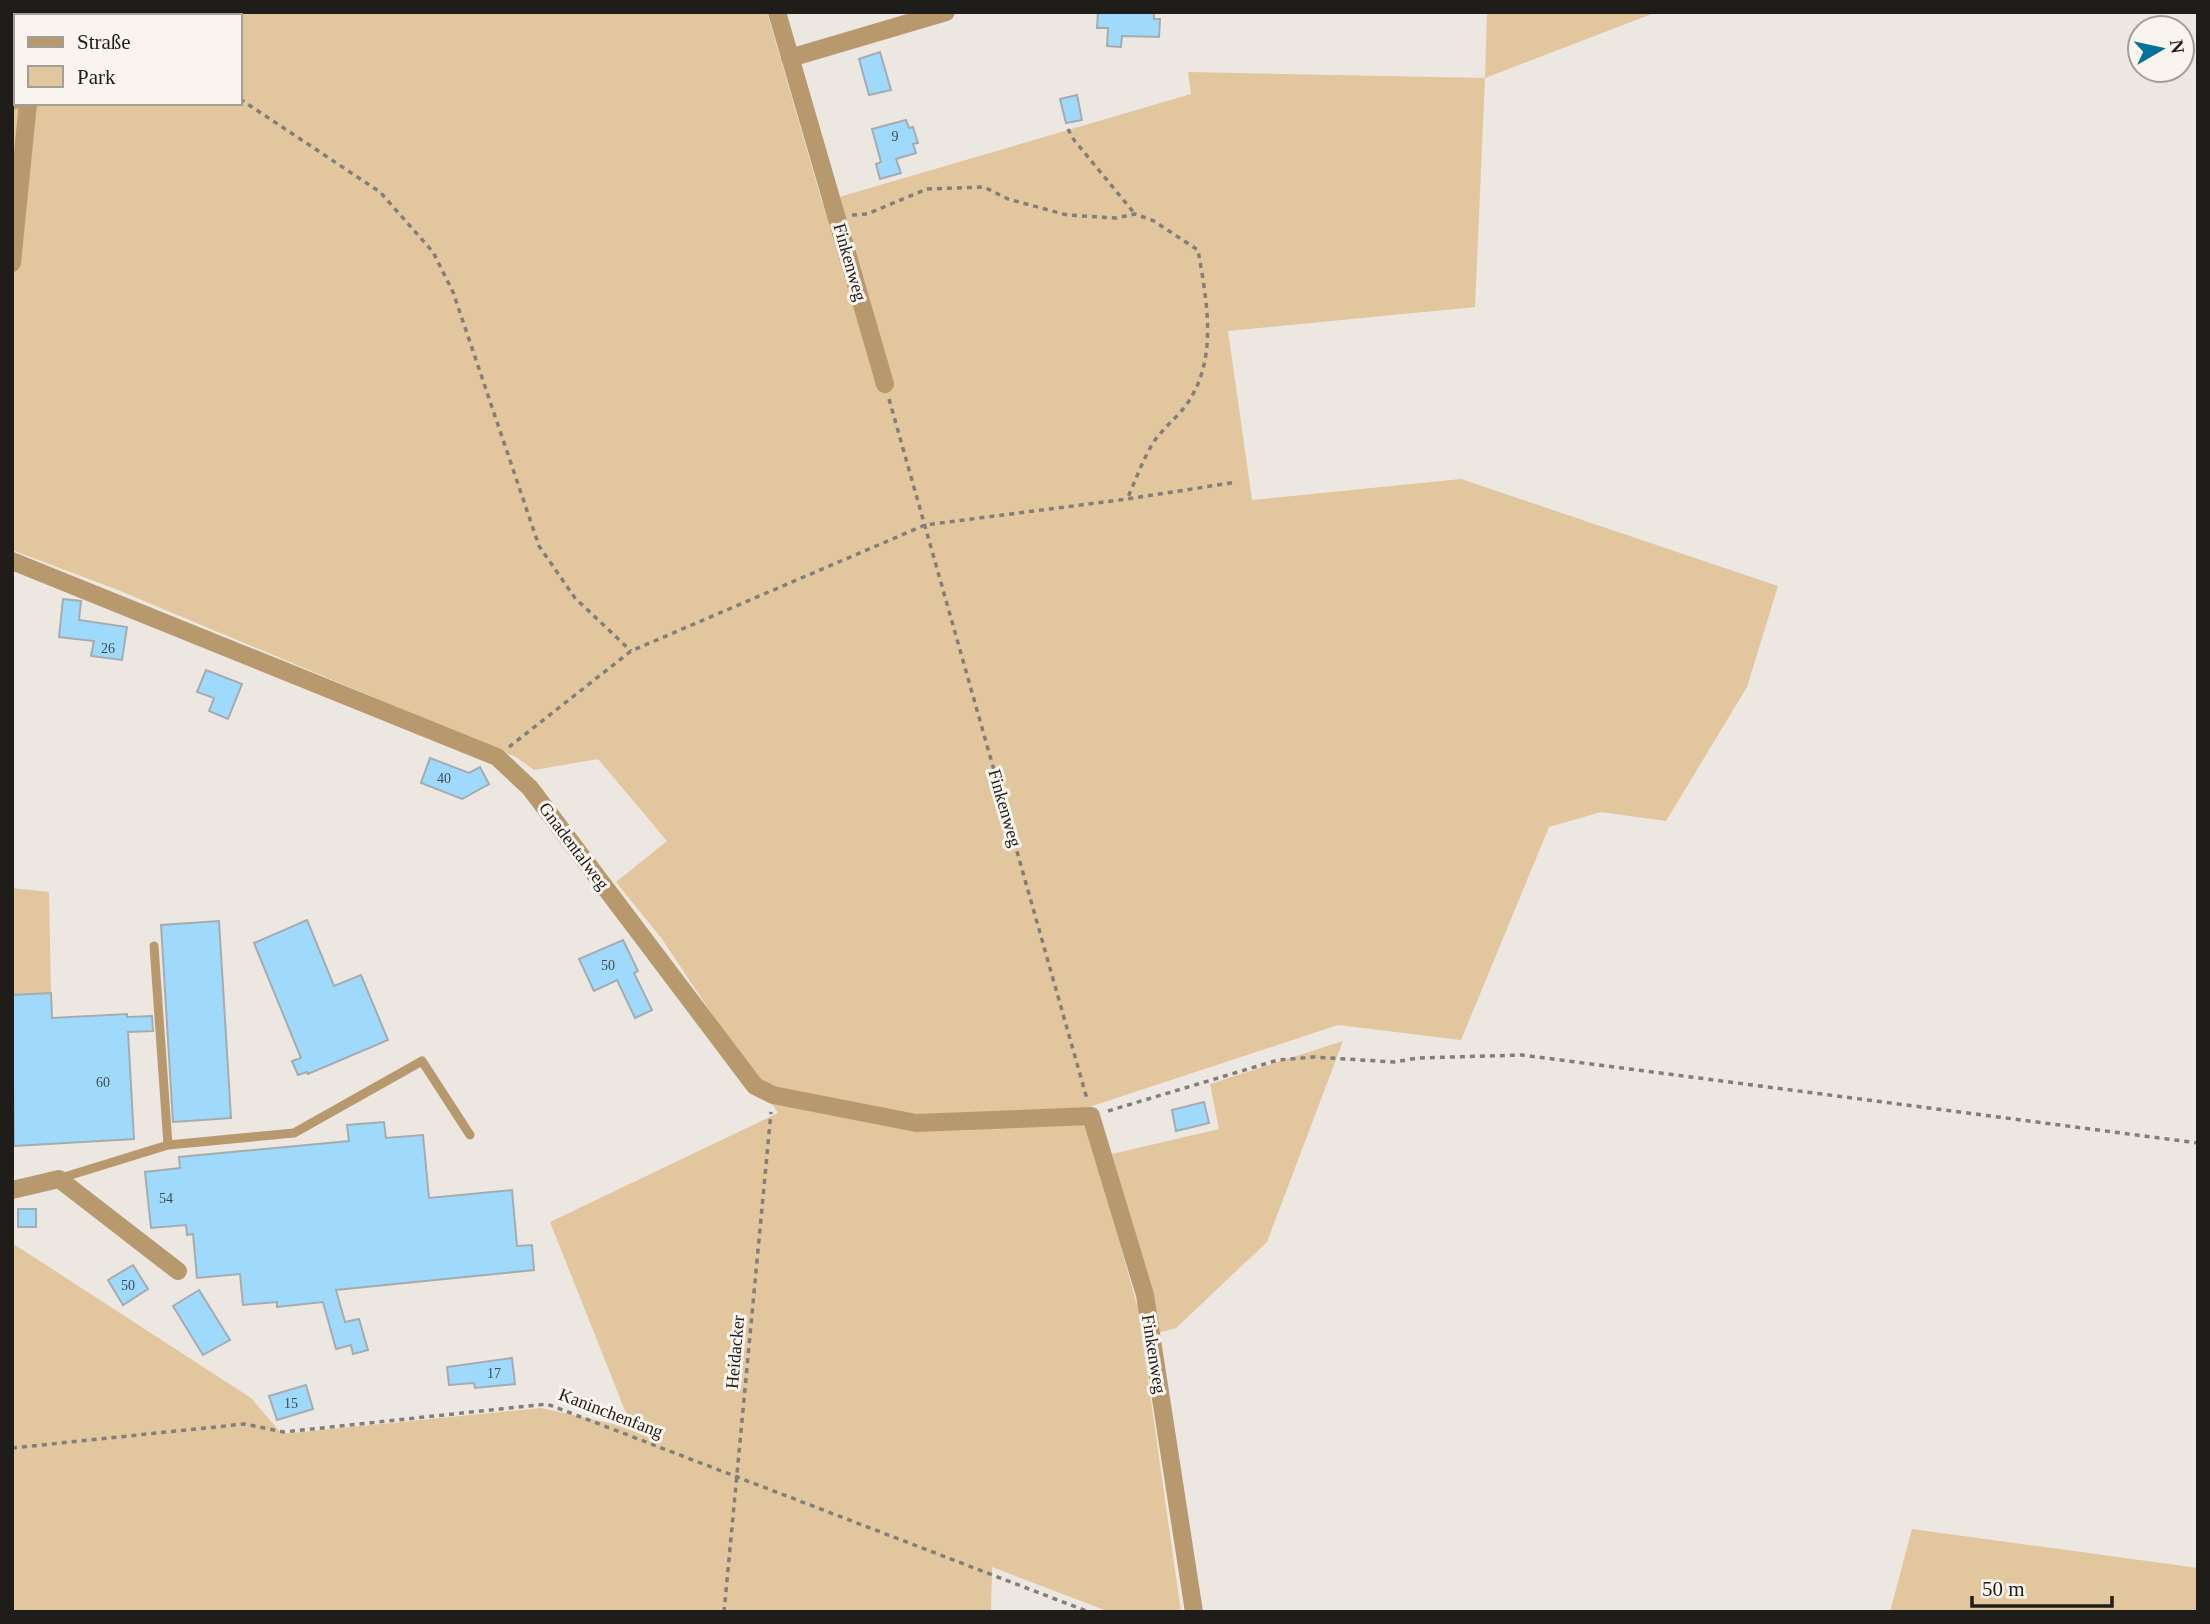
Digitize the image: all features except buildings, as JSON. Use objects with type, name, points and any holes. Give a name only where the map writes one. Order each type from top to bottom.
[{"type":"street","name":"Finkenweg","points":[[777,12],[885,384]]},
{"type":"street","points":[[790,58],[946,12]]},
{"type":"street","points":[[12,263],[29,105]]},
{"type":"street","name":"Gnadentalweg","points":[[12,561],[497,757],[530,788],[755,1086],[773,1095],[916,1123],[1091,1116]]},
{"type":"street","name":"Finkenweg","points":[[1091,1116],[1145,1295],[1194,1612]]},
{"type":"street","points":[[12,1190],[59,1179],[178,1271]]},
{"type":"lane","points":[[154,946],[168,1144]]},
{"type":"lane","points":[[59,1179],[168,1144],[295,1133],[422,1061],[470,1136]]},
{"type":"path","points":[[242,100],[380,192],[433,252],[453,292],[539,546],[575,598],[631,651]]},
{"type":"path","points":[[1068,129],[1135,214],[1154,221],[1198,250],[1207,303],[1206,355],[1194,394],[1155,440],[1127,499]]},
{"type":"path","points":[[836,216],[867,214],[927,189],[958,187],[984,187],[1008,199],[1035,204],[1067,215],[1116,218],[1135,214]]},
{"type":"path","name":"Finkenweg","points":[[885,384],[1091,1116]]},
{"type":"path","points":[[497,757],[631,651],[925,525],[1237,482]]},
{"type":"path","points":[[1091,1116],[1278,1060],[1314,1057],[1394,1062],[1418,1058],[1522,1055],[2198,1143]]},
{"type":"path","name":"Heidacker","points":[[724,1612],[773,1095]]},
{"type":"path","name":"Kaninchenfang","points":[[12,1448],[244,1424],[284,1432],[547,1404],[1089,1612]]},
{"type":"green space","points":[[12,12],[767,12],[822,202],[1191,94],[1188,72],[1485,78],[1475,307],[1228,331],[1252,500],[1461,479],[1778,586],[1747,687],[1666,821],[1601,812],[1549,827],[1461,1040],[1338,1025],[1083,1109],[1138,1309],[1181,1612],[1110,1612],[992,1567],[991,1612],[12,1612],[12,1243],[251,1398],[282,1434],[541,1408],[632,1428],[550,1222],[778,1113],[662,939],[616,882],[667,841],[598,759],[534,770],[516,757],[118,590],[12,550]]},
{"type":"green space","points":[[1487,12],[1657,12],[1485,78]]},
{"type":"green space","points":[[12,888],[49,892],[51,993],[12,995]]},
{"type":"green space","points":[[1343,1041],[1267,1242],[1176,1328],[1158,1333],[1153,1299],[1112,1154],[1219,1129],[1210,1084]]},
{"type":"green space","points":[[1912,1529],[2198,1568],[2198,1612],[1890,1612]]}]
